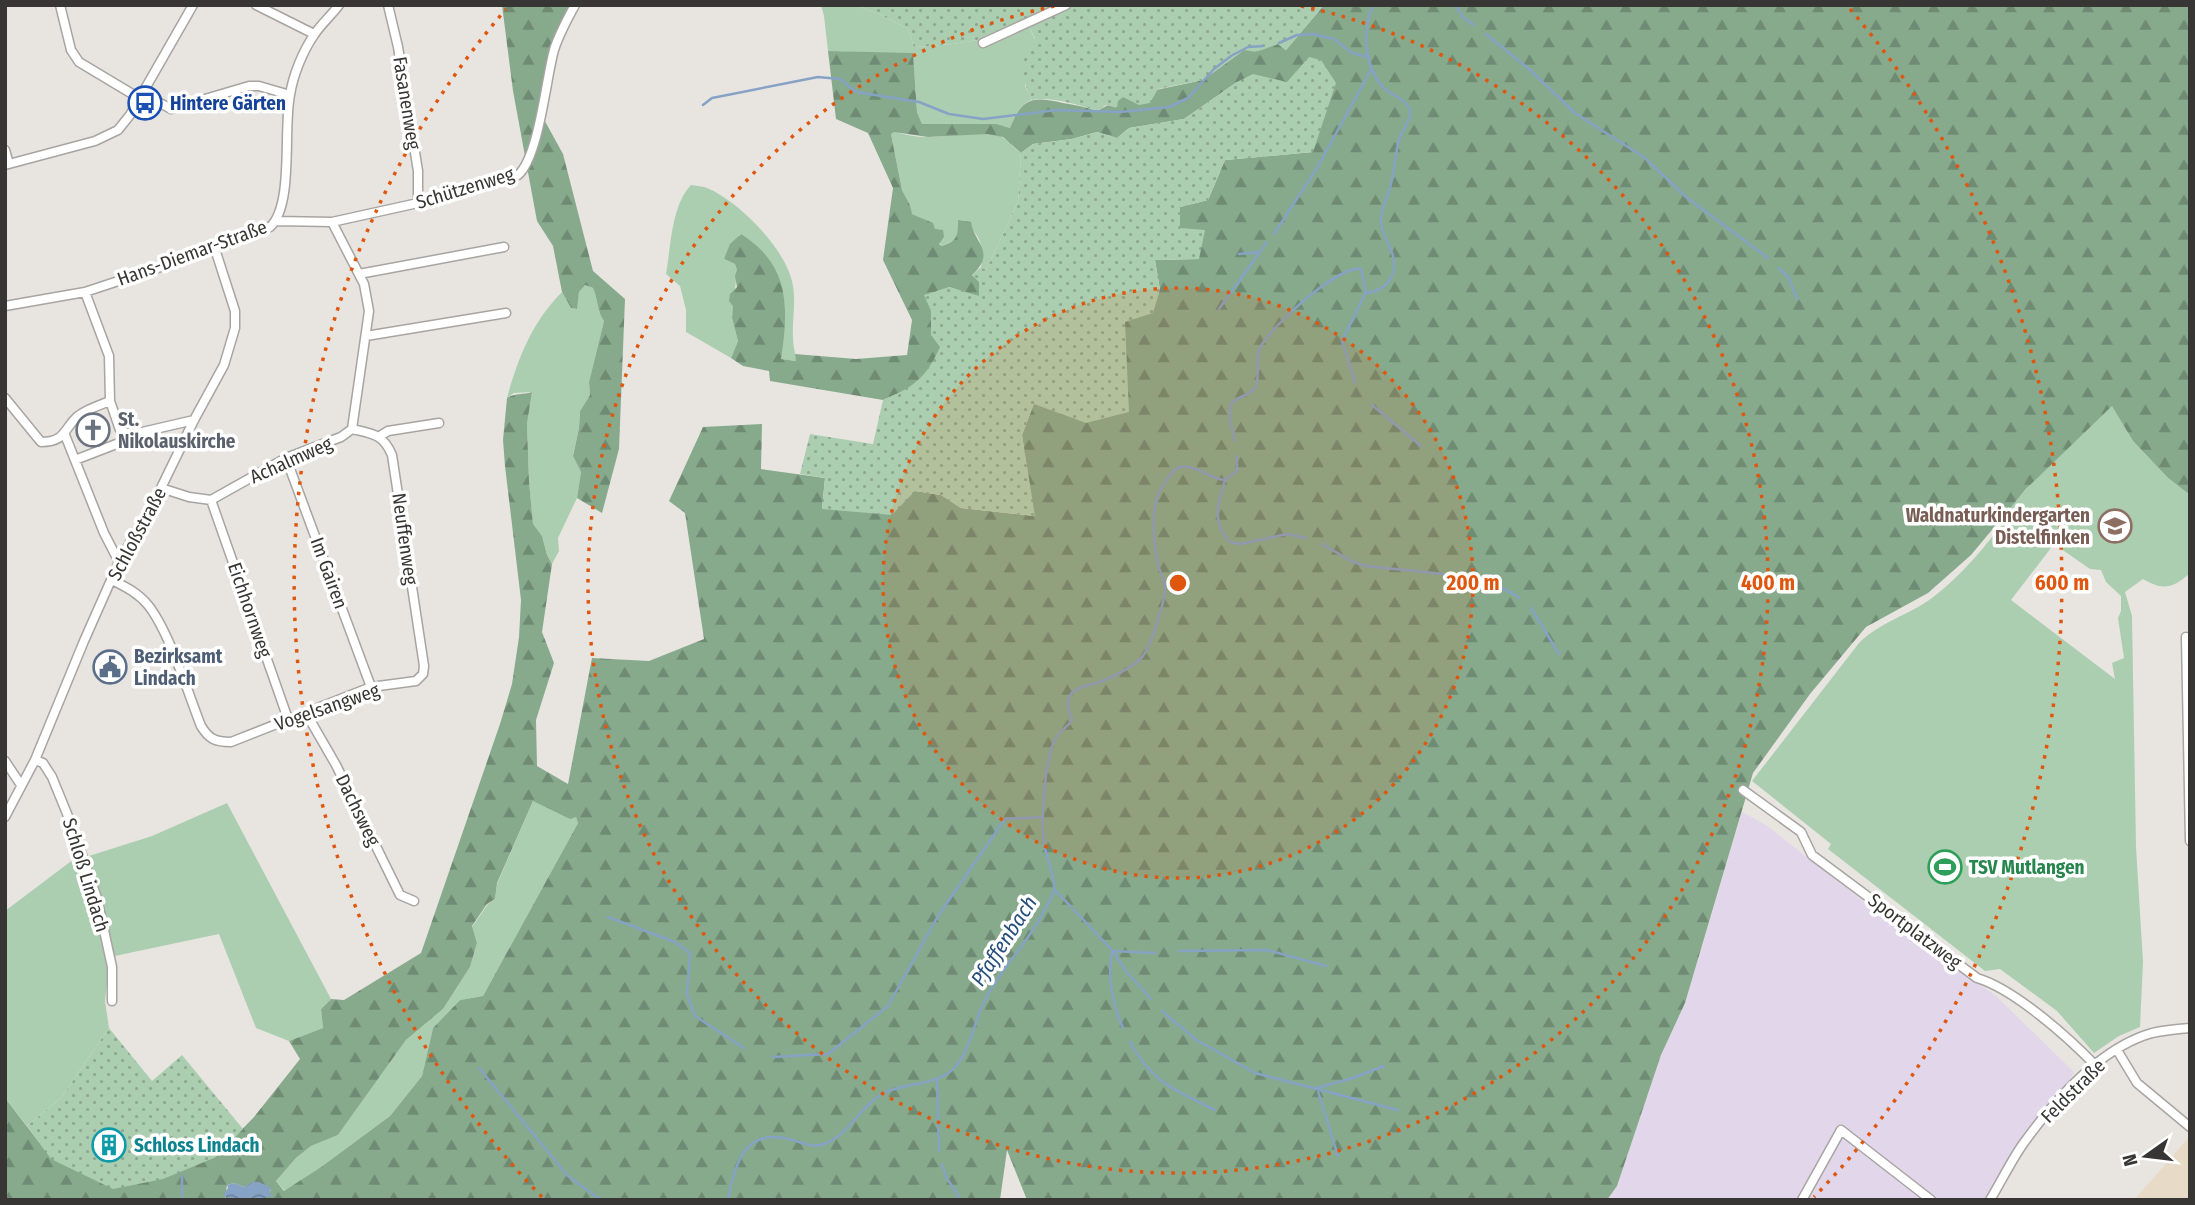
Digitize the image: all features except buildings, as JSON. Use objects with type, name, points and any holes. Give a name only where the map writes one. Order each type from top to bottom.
[{"type":"street","points":[[60,5],[71,50],[79,62],[171,109],[249,86],[259,86],[290,95]]},
{"type":"street","points":[[5,150],[7,164],[112,134],[124,124],[192,5]]},
{"type":"street","points":[[256,5],[314,34]]},
{"type":"street","name":"Hans-Diemar-Straße","points":[[5,306],[85,292],[215,249],[270,227],[277,221],[284,194],[290,95],[302,57],[314,34],[339,5]]},
{"type":"street","name":"Fasanenweg","points":[[388,5],[398,47],[418,171],[418,203]]},
{"type":"street","name":"Schützenweg","points":[[277,221],[332,222],[418,203],[518,175],[526,168],[555,49],[575,5]]},
{"type":"street","points":[[983,43],[1066,5]]},
{"type":"street","name":"Achalmweg","points":[[211,500],[286,458],[341,437],[352,429],[369,311],[364,284],[332,222]]},
{"type":"street","points":[[359,274],[504,247]]},
{"type":"street","name":"Schloßstraße","points":[[5,817],[35,760],[119,562],[161,488],[224,365],[235,328],[235,311],[215,249]]},
{"type":"street","points":[[85,292],[109,356],[110,401],[121,433],[126,435]]},
{"type":"street","points":[[366,335],[506,313]]},
{"type":"street","points":[[5,398],[41,442],[49,442],[65,435],[78,416],[110,401]]},
{"type":"street","points":[[75,460],[119,443],[126,435],[194,420]]},
{"type":"street","points":[[352,429],[380,436],[388,431],[439,424]]},
{"type":"street","points":[[65,435],[104,533],[119,562]]},
{"type":"street","name":"Neuffenweg","points":[[380,436],[387,443],[392,455],[424,666],[423,674]]},
{"type":"street","name":"Im Gairen","points":[[286,458],[370,687]]},
{"type":"street","points":[[161,488],[189,497],[211,500]]},
{"type":"street","name":"Eichhornweg","points":[[211,500],[288,719]]},
{"type":"street","name":"Vogelsangweg","points":[[112,580],[132,590],[149,606],[163,632],[201,726],[208,737],[220,742],[231,743],[370,687],[413,682],[423,674]]},
{"type":"street","points":[[2186,637],[2190,721],[2190,841]]},
{"type":"street","name":"Dachsweg","points":[[306,713],[336,765],[401,895],[414,901]]},
{"type":"street","name":"Schloß Lindach","points":[[35,760],[43,763],[52,776],[97,898],[112,967],[112,1001]]},
{"type":"street","points":[[5,761],[21,785]]},
{"type":"street","name":"Sportplatzweg","points":[[1743,790],[1801,832],[1812,855],[1977,978],[1994,983],[2070,1040],[2095,1065]]},
{"type":"street","name":"Feldstraße","points":[[1990,1200],[2022,1145],[2056,1104],[2095,1065],[2151,1034],[2190,1028]]},
{"type":"street","points":[[2117,1051],[2137,1083],[2190,1127]]},
{"type":"street","points":[[1802,1200],[1841,1130],[1931,1200]]},
{"type":"shaded area","points":[[1742,812],[1766,825],[1886,919],[1996,996],[2074,1072],[2056,1104],[2022,1145],[1990,1200],[1607,1200],[1617,1186],[1661,1055],[1685,1003]]},
{"type":"shaded area","points":[[2190,1136],[2190,1200],[2134,1200]]},
{"type":"green space","points":[[502,5],[575,5],[564,26],[541,114],[563,154],[593,271],[625,299],[619,449],[602,513],[577,498],[581,472],[573,456],[580,411],[590,395],[589,382],[604,321],[593,288],[585,285],[579,292],[577,309],[571,308],[562,292],[553,246],[537,221],[513,91]]},
{"type":"green space","points":[[821,5],[855,5],[879,14],[908,29],[914,47],[983,39],[1026,20],[1035,40],[1025,86],[1032,100],[1021,108],[1010,128],[997,124],[922,124],[917,112],[913,54],[828,51]]},
{"type":"green space","points":[[855,5],[1324,5],[1286,50],[1278,44],[1256,52],[1244,50],[1203,80],[1158,89],[1150,103],[1139,105],[1123,97],[1118,101],[1117,108],[1106,105],[1097,111],[1055,100],[1032,100],[1024,78],[1024,64],[1029,42],[1035,39],[1026,20],[983,39],[914,47],[908,29]]},
{"type":"green space","points":[[1324,5],[2190,5],[2190,495],[2168,478],[2133,441],[2112,406],[2026,489],[1971,555],[1928,593],[1866,627],[1810,694],[1753,773],[1685,1003],[1661,1055],[1617,1186],[1607,1200],[1027,1200],[1007,1150],[1000,1200],[264,1200],[271,1190],[234,1183],[227,1185],[225,1200],[5,1200],[5,1098],[52,1159],[214,1158],[254,1117],[300,1059],[289,1041],[323,1028],[321,1009],[331,999],[344,1000],[421,953],[512,684],[521,600],[503,440],[507,398],[532,392],[527,424],[533,524],[542,536],[552,564],[542,632],[554,663],[536,720],[537,766],[568,784],[592,658],[649,661],[704,639],[685,513],[669,501],[703,427],[762,424],[761,469],[825,478],[822,509],[915,491],[941,495],[961,508],[1034,516],[1022,435],[1034,403],[1049,408],[1125,322],[1160,290],[1155,260],[1199,259],[1180,228],[1180,207],[1208,200],[1225,160],[1313,152],[1287,83],[1274,80],[1237,82],[1184,119],[1129,128],[1117,138],[1097,132],[1072,139],[1033,144],[1021,153],[1003,137],[987,134],[928,137],[894,132],[891,134],[902,190],[912,214],[933,223],[935,229],[943,230],[944,237],[939,244],[942,246],[956,237],[958,220],[971,222],[983,254],[983,260],[972,275],[980,282],[979,297],[949,287],[931,311],[932,335],[941,347],[929,371],[908,389],[883,400],[770,381],[769,371],[743,366],[731,358],[738,341],[732,318],[733,306],[729,301],[730,294],[737,287],[737,270],[735,264],[724,259],[730,244],[741,234],[769,259],[777,273],[785,305],[781,359],[796,361],[795,354],[856,359],[907,355],[912,320],[883,260],[893,188],[868,133],[836,119],[828,51],[913,53],[917,112],[922,124],[997,124],[1010,128],[1019,110],[1030,101],[1053,101],[1097,111],[1123,97],[1203,80],[1244,50],[1278,44],[1286,50]],"holes":[[[533,801],[570,819],[576,817],[578,823],[483,996],[460,1000],[433,1028],[422,1076],[390,1116],[284,1191],[276,1181],[296,1158],[311,1146],[338,1135],[406,1040],[443,1009],[470,967],[477,943],[472,926],[487,904],[495,899],[497,883]]]},
{"type":"green space","points":[[1309,57],[1321,60],[1336,83],[1313,152],[1225,160],[1208,200],[1180,207],[1180,228],[1205,230],[1199,259],[1155,260],[1160,290],[1153,313],[1125,322],[1129,412],[1086,423],[1034,404],[1022,435],[1035,516],[961,508],[941,495],[915,491],[892,515],[822,509],[825,478],[800,474],[810,434],[873,444],[883,400],[903,391],[918,380],[930,367],[940,347],[931,335],[931,311],[924,295],[949,287],[979,296],[979,282],[972,275],[981,267],[986,270],[1018,202],[1021,153],[1033,144],[1072,139],[1097,132],[1117,138],[1129,128],[1184,119],[1253,74],[1287,82]]},
{"type":"green space","points":[[894,131],[923,137],[991,134],[1003,137],[1021,153],[1018,202],[986,270],[981,267],[981,246],[972,229],[942,246],[932,227],[911,214],[910,205],[902,190],[891,134]]},
{"type":"green space","points":[[691,185],[707,188],[747,215],[782,258],[793,286],[793,341],[797,361],[780,359],[785,322],[782,289],[777,274],[769,259],[740,234],[724,259],[735,264],[737,270],[732,318],[738,341],[731,358],[686,332],[686,310],[680,286],[666,274],[679,204]]},
{"type":"green space","points":[[585,285],[593,288],[604,321],[589,382],[590,395],[580,411],[573,455],[581,472],[577,498],[558,538],[559,551],[552,564],[542,536],[533,525],[527,424],[532,392],[514,393],[507,398],[521,355],[542,316],[562,292],[571,308],[576,309],[579,292]]},
{"type":"green space","points":[[2112,405],[2133,441],[2168,478],[2190,495],[2190,573],[2179,582],[2168,586],[2143,579],[2125,592],[2132,616],[2136,847],[2143,962],[2140,1027],[2119,1036],[2094,1053],[2057,1011],[2000,969],[1985,971],[1828,849],[1831,844],[1752,781],[1859,643],[1876,630],[1932,598],[1953,580],[1972,561],[2006,519],[2002,516]],"holes":[[[2054,544],[2090,569],[2101,570],[2106,582],[2121,596],[2118,618],[2124,658],[2112,663],[2115,679],[2011,600]]]},
{"type":"green space","points":[[533,801],[576,817],[578,823],[483,996],[460,1000],[433,1028],[422,1076],[390,1116],[285,1191],[276,1181],[296,1158],[311,1146],[338,1135],[406,1040],[443,1009],[470,967],[477,943],[472,927],[488,904],[495,899],[497,884]]},
{"type":"green space","points":[[227,803],[331,999],[321,1009],[323,1028],[289,1041],[256,1028],[219,934],[110,957],[105,1001],[109,1028],[61,1098],[27,1126],[5,1098],[5,911],[70,862],[152,836]]},
{"type":"green space","points":[[109,1028],[152,1081],[182,1055],[243,1129],[214,1158],[163,1179],[113,1189],[51,1159],[27,1126],[61,1098]]},
{"type":"water","points":[[253,1182],[271,1188],[264,1200],[225,1200],[223,1195],[227,1185],[234,1183],[244,1187]]},
{"type":"waterway","name":"Pfaffenbach","points":[[1235,441],[1230,420],[1231,404],[1256,386],[1258,353],[1277,326],[1306,299],[1350,270],[1361,269],[1366,293],[1384,286],[1394,270],[1393,256],[1381,226],[1381,216],[1391,184],[1398,143],[1410,112],[1403,101],[1383,87],[1372,69],[1366,36],[1373,5]]},
{"type":"waterway","points":[[1455,5],[1464,18],[1474,25]]},
{"type":"waterway","points":[[1279,43],[1297,35],[1313,34],[1334,39],[1352,53],[1368,57]]},
{"type":"waterway","points":[[1486,34],[1529,69],[1575,113],[1645,158],[1686,197],[1768,258]]},
{"type":"waterway","points":[[703,105],[712,98],[818,77],[840,79],[856,92],[919,102],[949,114],[983,119],[1056,110],[1120,112],[1169,107],[1188,98],[1214,69],[1231,56],[1248,47],[1263,46]]},
{"type":"waterway","points":[[1274,234],[1317,168],[1372,68]]},
{"type":"waterway","points":[[1219,309],[1267,242]]},
{"type":"waterway","points":[[1239,254],[1260,252]]},
{"type":"waterway","points":[[1779,268],[1789,278],[1797,299]]},
{"type":"waterway","points":[[1355,382],[1342,341],[1365,294]]},
{"type":"waterway","points":[[1372,405],[1421,446]]},
{"type":"waterway","name":"Pfaffenbach","points":[[728,1200],[739,1160],[754,1143],[764,1138],[777,1137],[812,1145],[824,1144],[841,1134],[869,1104],[884,1093],[942,1077],[957,1065],[991,990],[1031,933],[1053,892],[1054,880],[1044,844],[1045,788],[1053,743],[1072,720],[1069,698],[1076,690],[1105,680],[1138,661],[1145,653],[1155,630],[1165,586],[1158,565],[1154,534],[1154,511],[1160,491],[1171,473],[1180,467],[1225,480],[1237,471],[1237,456]]},
{"type":"waterway","points":[[1225,480],[1218,505],[1218,519],[1230,542],[1240,544],[1287,534],[1306,538]]},
{"type":"waterway","points":[[1322,544],[1353,562],[1366,566],[1468,578],[1506,590],[1519,598]]},
{"type":"waterway","points":[[1531,608],[1559,654]]},
{"type":"waterway","points":[[773,1057],[828,1054],[888,1006],[938,916],[1005,819],[1042,817]]},
{"type":"waterway","points":[[1054,889],[1113,951],[1126,971],[1151,999]]},
{"type":"waterway","points":[[608,917],[675,942],[690,953],[687,994],[695,1016],[744,1048]]},
{"type":"waterway","points":[[1179,951],[1267,950],[1326,966]]},
{"type":"waterway","points":[[1123,1028],[1112,990],[1110,970],[1113,951],[1155,953]]},
{"type":"waterway","points":[[1162,1011],[1195,1039],[1255,1073],[1398,1110]]},
{"type":"waterway","points":[[1130,1042],[1157,1077],[1176,1091],[1215,1110]]},
{"type":"waterway","points":[[1338,1156],[1317,1088],[1384,1066]]},
{"type":"waterway","points":[[479,1068],[568,1176],[601,1200]]},
{"type":"waterway","points":[[937,1079],[939,1151]]},
{"type":"waterway","points":[[942,1164],[946,1177],[961,1200]]},
{"type":"waterway","points":[[182,1176],[182,1200]]},
{"type":"place","name":"Hintere Gärten","points":[[145,103]]},
{"type":"place","name":"St. Nikolauskirche","points":[[93,430]]},
{"type":"place","name":"Waldnaturkindergarten Distelfinken","points":[[2115,526]]},
{"type":"place","name":"Bezirksamt Lindach","points":[[110,667]]},
{"type":"place","name":"TSV Mutlangen","points":[[1945,867]]},
{"type":"place","name":"Schloss Lindach","points":[[109,1145]]}]
